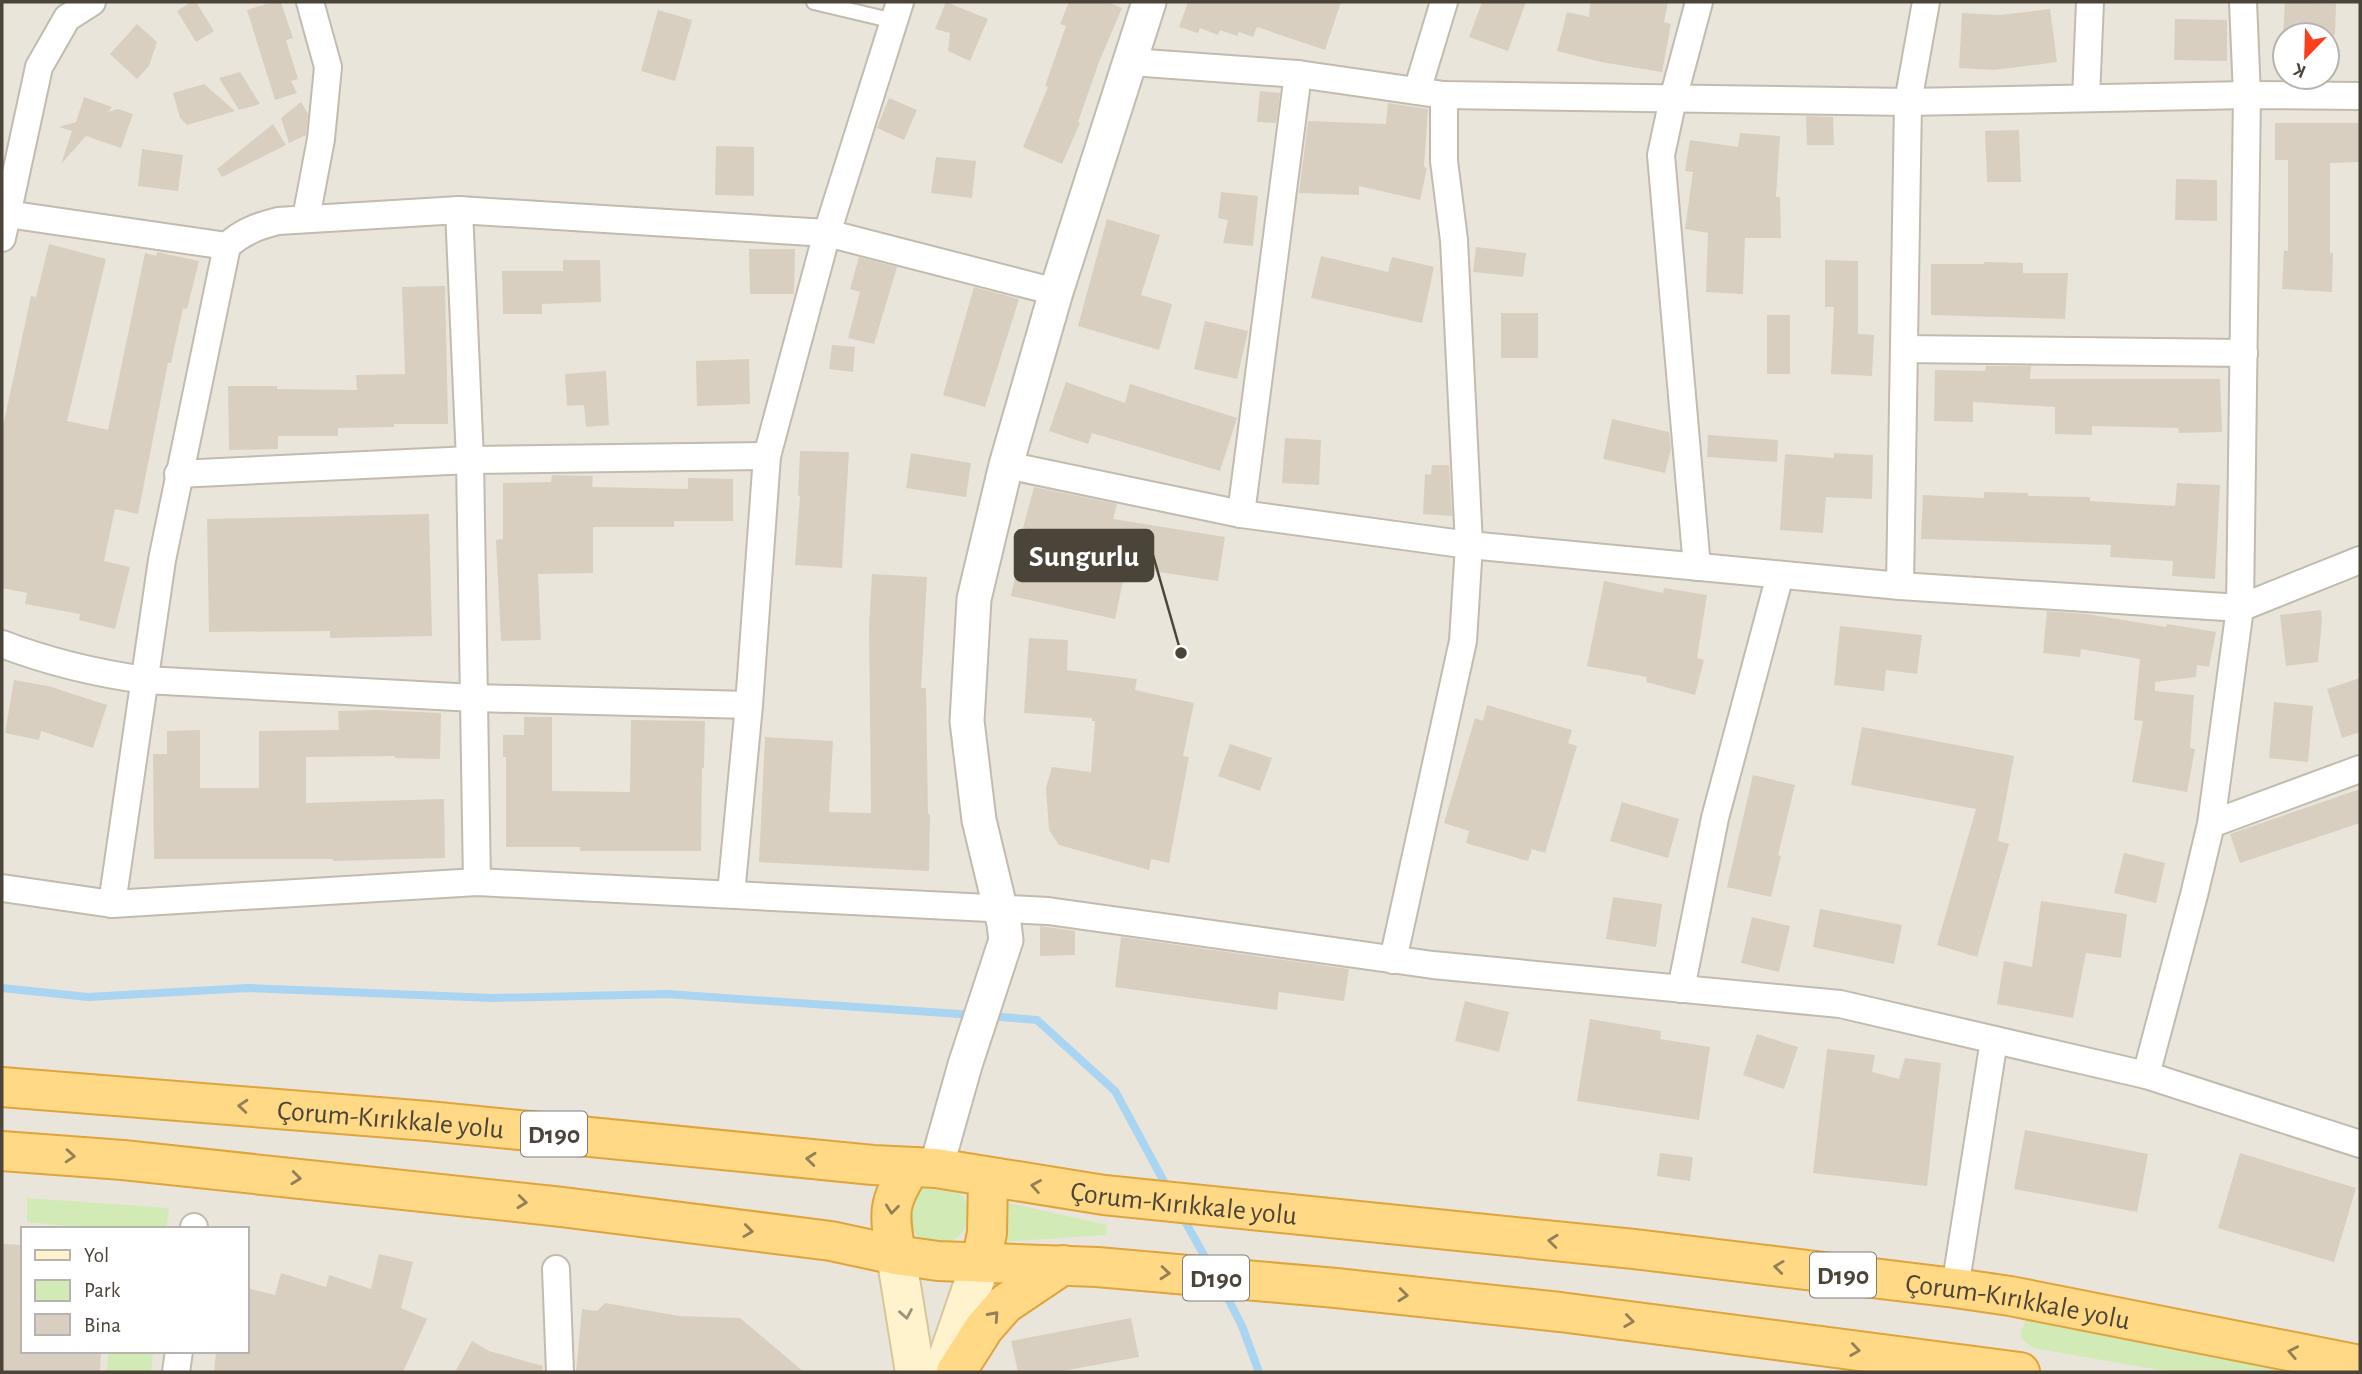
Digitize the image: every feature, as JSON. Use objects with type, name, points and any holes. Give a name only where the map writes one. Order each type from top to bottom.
[{"type":"highway","name":"Çorum-Kırıkkale yolu","points":[[2,1087],[415,1120],[873,1165],[923,1167],[1104,1195],[1634,1249],[2010,1296],[2360,1365]]},
{"type":"highway","name":"D190","points":[[2,1151],[203,1168],[562,1206],[831,1241],[896,1255],[949,1262],[1080,1266],[1335,1288],[1560,1312],[2020,1372]]},
{"type":"highway","points":[[896,1255],[891,1222],[893,1198],[923,1167]]},
{"type":"highway","points":[[981,1262],[987,1233],[988,1177]]},
{"type":"highway","points":[[956,1372],[984,1328],[1005,1304],[1080,1266]]},
{"type":"main road","points":[[896,1255],[915,1372]]},
{"type":"main road","points":[[943,1372],[981,1262]]},
{"type":"street","points":[[92,2],[67,18],[39,66],[4,227],[227,246]]},
{"type":"street","points":[[306,218],[321,139],[328,68],[310,2]]},
{"type":"street","points":[[923,1167],[965,1065],[1003,925],[979,820],[967,721],[974,598],[1006,465],[1056,292],[1149,2]]},
{"type":"street","points":[[1417,92],[1444,2]]},
{"type":"street","points":[[1697,567],[1661,155],[1699,2]]},
{"type":"street","points":[[1900,586],[1908,102],[1926,2]]},
{"type":"street","points":[[2086,98],[2090,2]]},
{"type":"street","points":[[2146,1075],[2211,824],[2240,608],[2247,95],[2243,2]]},
{"type":"street","points":[[731,894],[749,705],[767,456],[827,233],[897,11]]},
{"type":"street","points":[[1131,62],[1298,74],[1444,95],[1908,102],[2247,95],[2360,96]]},
{"type":"street","points":[[1241,514],[1298,74]]},
{"type":"street","points":[[1393,960],[1463,640],[1469,545],[1454,240],[1444,161],[1444,95]]},
{"type":"street","points":[[459,210],[470,460],[477,882]]},
{"type":"street","points":[[113,904],[162,560],[227,246],[237,236],[255,227],[278,221],[459,210],[827,233],[1056,292]]},
{"type":"street","points":[[1904,349],[2244,353]]},
{"type":"street","points":[[178,474],[470,460],[767,456]]},
{"type":"street","points":[[1006,465],[1241,514],[1469,545],[1900,586],[2240,608],[2360,560]]},
{"type":"street","points":[[1681,989],[1715,818],[1780,575]]},
{"type":"street","points":[[2,644],[65,665],[145,680],[474,698],[749,705]]},
{"type":"street","points":[[2211,824],[2360,769]]},
{"type":"street","points":[[2,888],[113,904],[477,882],[731,894],[1003,925],[1048,911],[1433,965],[1840,1004],[2146,1075],[2360,1144]]},
{"type":"street","points":[[1955,1288],[1994,1040]]},
{"type":"street","points":[[556,1269],[559,1372]]},
{"type":"street","points":[[176,1372],[179,1353]]},
{"type":"lane","points":[[814,2],[897,11]]},
{"type":"shaded area","points":[[2,2],[2360,2],[2360,1372],[2,1372]]},
{"type":"green space","points":[[938,1184],[959,1193],[968,1214],[959,1235],[938,1244],[917,1235],[908,1214],[917,1193]]},
{"type":"green space","points":[[27,1198],[169,1208],[166,1227],[78,1227],[27,1222]]},
{"type":"green space","points":[[1005,1202],[1107,1225],[1106,1235],[1001,1242]]},
{"type":"green space","points":[[2035,1318],[2310,1372],[2171,1372],[2033,1348],[2021,1338],[2021,1331],[2026,1321]]},
{"type":"green space","points":[[108,1353],[153,1353],[151,1372],[107,1372]]},
{"type":"building","points":[[191,2],[196,2],[214,31],[196,42],[177,11]]},
{"type":"building","points":[[281,2],[293,38],[286,40],[298,79],[291,81],[297,93],[275,100],[247,10]]},
{"type":"building","points":[[946,2],[988,19],[970,61],[948,51],[950,33],[935,29]]},
{"type":"building","points":[[1069,2],[1108,2],[1122,8],[1062,164],[1023,147],[1048,87],[1045,86],[1066,26],[1060,24]]},
{"type":"building","points":[[1188,2],[1341,2],[1325,50],[1257,27],[1253,37],[1239,32],[1237,36],[1220,30],[1218,35],[1200,28],[1198,33],[1179,27]]},
{"type":"building","points":[[1482,2],[1526,2],[1508,51],[1469,37]]},
{"type":"building","points":[[1590,2],[1668,2],[1664,22],[1671,24],[1662,72],[1601,62],[1557,51],[1567,12],[1589,17]]},
{"type":"building","points":[[2285,2],[2336,4],[2335,21],[2284,21]]},
{"type":"building","points":[[2050,9],[2057,62],[1993,70],[1959,68],[1962,13],[2001,15]]},
{"type":"building","points":[[658,10],[692,20],[675,81],[641,71]]},
{"type":"building","points":[[2175,19],[2227,20],[2227,61],[2174,60]]},
{"type":"building","points":[[137,24],[157,42],[149,66],[137,79],[110,54]]},
{"type":"building","points":[[240,72],[260,104],[239,110],[219,78]]},
{"type":"building","points":[[204,84],[235,111],[187,125],[180,118],[173,93]]},
{"type":"building","points":[[1260,91],[1280,93],[1276,123],[1257,122]]},
{"type":"building","points":[[84,97],[112,107],[108,112],[118,109],[133,114],[121,148],[86,136],[61,164],[72,131],[59,127],[76,122]]},
{"type":"building","points":[[889,98],[917,110],[904,140],[877,128]]},
{"type":"building","points":[[301,102],[308,114],[306,135],[289,143],[281,118]]},
{"type":"building","points":[[1388,103],[1428,109],[1424,167],[1427,168],[1420,200],[1359,186],[1359,195],[1299,193],[1308,121],[1386,124]]},
{"type":"building","points":[[1806,116],[1833,117],[1834,145],[1807,145]]},
{"type":"building","points":[[2275,123],[2360,123],[2360,162],[2330,163],[2332,292],[2282,289],[2284,250],[2288,251],[2288,160],[2275,160]]},
{"type":"building","points":[[273,124],[286,145],[222,177],[217,169]]},
{"type":"building","points":[[2019,130],[2021,182],[1987,182],[1985,131]]},
{"type":"building","points":[[1740,133],[1780,136],[1776,197],[1780,197],[1781,238],[1745,238],[1743,294],[1706,292],[1708,233],[1685,229],[1693,172],[1685,171],[1690,140],[1738,147]]},
{"type":"building","points":[[716,146],[754,147],[754,196],[715,195]]},
{"type":"building","points":[[142,149],[183,155],[178,191],[138,186]]},
{"type":"building","points":[[936,157],[976,161],[972,198],[931,193]]},
{"type":"building","points":[[2176,179],[2217,180],[2217,221],[2175,220]]},
{"type":"building","points":[[1221,192],[1258,196],[1253,246],[1223,243],[1228,220],[1218,218]]},
{"type":"building","points":[[1107,219],[1160,235],[1141,295],[1172,304],[1159,350],[1078,326]]},
{"type":"building","points":[[49,244],[106,259],[67,421],[108,430],[145,253],[156,256],[157,252],[199,261],[187,309],[183,308],[171,363],[168,363],[138,514],[115,509],[104,561],[130,567],[115,629],[79,620],[80,614],[25,604],[27,593],[2,588],[2,431],[31,296],[36,297]]},
{"type":"building","points":[[1476,247],[1526,253],[1523,277],[1473,272]]},
{"type":"building","points":[[749,249],[795,249],[794,294],[750,294]]},
{"type":"building","points":[[1321,256],[1388,272],[1392,257],[1434,267],[1422,323],[1311,298]]},
{"type":"building","points":[[859,257],[897,267],[874,344],[848,338],[860,292],[850,289]]},
{"type":"building","points":[[563,260],[600,260],[601,302],[542,304],[542,314],[503,314],[502,271],[563,271]]},
{"type":"building","points":[[1825,260],[1858,261],[1858,334],[1874,335],[1872,376],[1831,374],[1834,307],[1825,307]]},
{"type":"building","points":[[2023,263],[2023,273],[2068,273],[2065,319],[1931,315],[1931,264]]},
{"type":"building","points":[[445,286],[448,424],[338,428],[338,436],[278,436],[278,449],[229,450],[228,386],[357,390],[356,375],[405,374],[402,287]]},
{"type":"building","points":[[974,287],[1019,299],[985,407],[943,395]]},
{"type":"building","points":[[1501,313],[1538,313],[1538,358],[1501,358]]},
{"type":"building","points":[[1767,315],[1790,315],[1790,374],[1767,374]]},
{"type":"building","points":[[1205,321],[1248,331],[1237,379],[1194,369]]},
{"type":"building","points":[[832,345],[855,347],[853,372],[829,369]]},
{"type":"building","points":[[749,359],[750,404],[697,406],[696,361]]},
{"type":"building","points":[[1986,366],[2031,366],[2030,379],[2220,379],[2222,432],[2179,433],[2178,428],[2092,426],[2092,435],[2055,434],[2055,407],[1973,402],[1973,422],[1934,421],[1935,370],[1985,371]]},
{"type":"building","points":[[606,371],[609,425],[586,427],[584,405],[567,406],[565,374]]},
{"type":"building","points":[[1066,382],[1125,403],[1130,384],[1237,418],[1220,471],[1092,433],[1088,444],[1049,431]]},
{"type":"building","points":[[1612,419],[1669,432],[1671,448],[1665,473],[1603,459]]},
{"type":"building","points":[[1708,435],[1778,440],[1777,462],[1707,457]]},
{"type":"building","points":[[1285,438],[1321,440],[1319,485],[1282,483]]},
{"type":"building","points":[[800,451],[849,452],[842,568],[795,565]]},
{"type":"building","points":[[911,453],[971,463],[966,497],[906,488]]},
{"type":"building","points":[[1834,453],[1873,455],[1872,499],[1826,497],[1823,533],[1780,530],[1785,454],[1834,458]]},
{"type":"building","points":[[1432,465],[1449,465],[1452,516],[1423,514],[1425,474],[1431,475]]},
{"type":"building","points":[[552,475],[593,476],[592,487],[688,489],[688,478],[733,479],[733,521],[674,521],[674,527],[593,527],[593,573],[538,574],[541,640],[501,641],[496,540],[503,539],[503,483],[551,482]]},
{"type":"building","points":[[2177,483],[2220,485],[2215,579],[2172,576],[2173,561],[2110,557],[2111,545],[1921,539],[1923,495],[1984,498],[1984,492],[2028,493],[2028,496],[2090,497],[2090,501],[2175,506]]},
{"type":"building","points":[[1034,487],[1117,504],[1113,519],[1225,537],[1218,581],[1126,567],[1115,619],[1011,596],[1023,528]]},
{"type":"building","points":[[429,514],[432,636],[330,638],[330,631],[209,632],[207,519]]},
{"type":"building","points":[[872,574],[927,577],[921,688],[926,688],[929,871],[759,862],[765,737],[833,741],[829,812],[871,813],[869,627]]},
{"type":"building","points":[[1604,581],[1663,593],[1664,588],[1707,595],[1697,658],[1704,660],[1695,695],[1646,682],[1647,677],[1587,666]]},
{"type":"building","points":[[2321,610],[2318,662],[2286,666],[2280,615]]},
{"type":"building","points":[[2047,611],[2216,632],[2209,667],[2197,665],[2196,677],[2155,682],[2155,691],[2194,695],[2190,748],[2195,749],[2187,792],[2132,782],[2143,721],[2134,720],[2140,659],[2081,649],[2080,657],[2043,653]]},
{"type":"building","points":[[1840,626],[1922,635],[1917,674],[1886,670],[1884,691],[1834,685]]},
{"type":"building","points":[[1029,638],[1068,640],[1067,670],[1137,679],[1135,690],[1194,703],[1183,756],[1189,757],[1169,863],[1151,859],[1149,870],[1059,845],[1049,830],[1046,788],[1052,767],[1091,772],[1095,721],[1092,721],[1092,718],[1024,713]]},
{"type":"building","points":[[2360,678],[2360,732],[2342,738],[2327,689]]},
{"type":"building","points":[[14,680],[48,686],[107,705],[93,748],[41,731],[39,740],[5,733]]},
{"type":"building","points":[[2274,702],[2313,706],[2308,762],[2269,758]]},
{"type":"building","points":[[1487,705],[1572,730],[1568,743],[1577,746],[1545,853],[1532,849],[1528,861],[1466,843],[1469,831],[1444,823],[1475,718],[1483,721]]},
{"type":"building","points":[[338,711],[441,713],[440,759],[395,756],[306,757],[306,803],[444,799],[445,858],[333,861],[154,859],[153,754],[167,754],[167,731],[200,730],[200,788],[259,788],[259,731],[339,730]]},
{"type":"building","points":[[524,717],[552,717],[552,791],[630,792],[631,720],[705,721],[701,851],[580,851],[580,847],[506,847],[506,757],[503,757],[503,735],[524,735]]},
{"type":"building","points":[[1862,727],[2014,756],[1998,841],[2009,844],[1977,957],[1937,945],[1976,809],[1851,785]]},
{"type":"building","points":[[1230,744],[1272,758],[1260,791],[1218,776]]},
{"type":"building","points":[[1753,775],[1795,785],[1771,897],[1727,887]]},
{"type":"building","points":[[2360,789],[2360,823],[2240,863],[2230,834]]},
{"type":"building","points":[[1622,802],[1679,819],[1668,858],[1610,841]]},
{"type":"building","points":[[2124,853],[2165,863],[2156,903],[2114,893]]},
{"type":"building","points":[[1613,897],[1662,904],[1656,947],[1606,939]]},
{"type":"building","points":[[2041,901],[2127,914],[2121,958],[2086,953],[2073,1018],[1997,1004],[2004,961],[2032,967]]},
{"type":"building","points":[[1820,909],[1902,925],[1894,964],[1813,947]]},
{"type":"building","points":[[1752,917],[1790,926],[1779,972],[1741,963]]},
{"type":"building","points":[[1040,926],[1075,931],[1075,955],[1040,956]]},
{"type":"building","points":[[1121,937],[1349,969],[1344,1001],[1279,992],[1277,1010],[1115,987]]},
{"type":"building","points":[[1465,1001],[1509,1012],[1499,1052],[1455,1041]]},
{"type":"building","points":[[1590,1019],[1661,1031],[1660,1039],[1710,1047],[1699,1120],[1577,1101]]},
{"type":"building","points":[[1757,1034],[1798,1047],[1784,1089],[1743,1075]]},
{"type":"building","points":[[1827,1049],[1875,1055],[1872,1072],[1899,1079],[1905,1058],[1941,1063],[1927,1186],[1813,1173]]},
{"type":"building","points":[[2025,1130],[2148,1154],[2137,1212],[2014,1189]]},
{"type":"building","points":[[1660,1153],[1693,1157],[1690,1181],[1657,1176]]},
{"type":"building","points":[[2240,1153],[2356,1188],[2334,1262],[2218,1228]]},
{"type":"building","points":[[2,1244],[21,1245],[21,1353],[101,1353],[100,1372],[2,1372]]},
{"type":"building","points":[[379,1254],[413,1262],[401,1308],[427,1319],[403,1372],[214,1372],[216,1353],[248,1353],[248,1288],[275,1295],[281,1273],[326,1287],[329,1275],[371,1289]]},
{"type":"building","points":[[605,1303],[679,1316],[740,1318],[804,1372],[576,1372],[582,1309],[597,1311]]},
{"type":"building","points":[[1131,1318],[1139,1357],[1057,1372],[1018,1372],[1011,1341]]},
{"type":"building","points":[[472,1341],[489,1351],[543,1366],[542,1372],[455,1372]]},
{"type":"waterway","points":[[2,988],[88,997],[248,988],[492,998],[667,994],[974,1015]]},
{"type":"waterway","points":[[990,1016],[1037,1020],[1115,1091],[1168,1189]]},
{"type":"waterway","points":[[1182,1216],[1210,1266]]},
{"type":"waterway","points":[[1223,1289],[1242,1326],[1259,1372]]},
{"type":"place","name":"Sungurlu","points":[[1181,653]]}]
